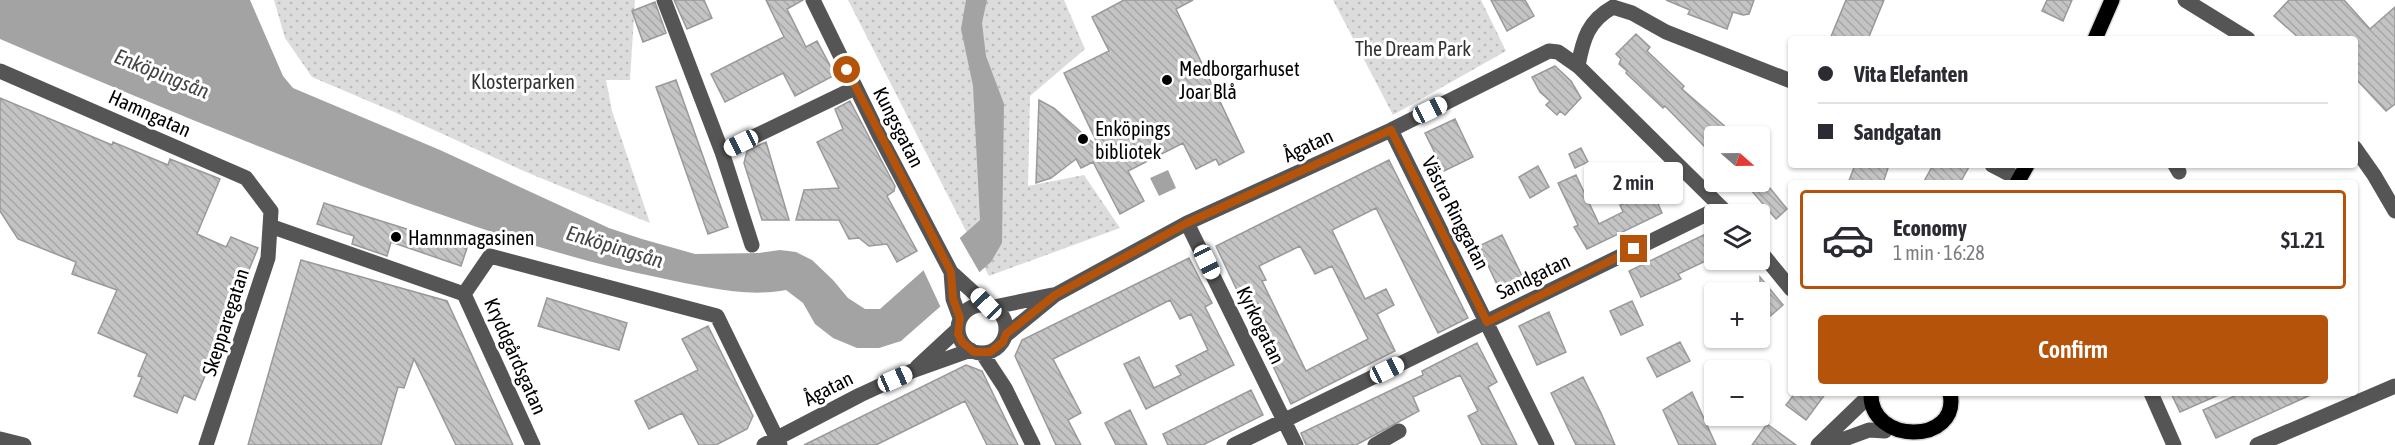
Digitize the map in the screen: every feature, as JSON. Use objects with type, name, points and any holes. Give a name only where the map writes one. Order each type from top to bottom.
[{"type":"main road","points":[[2096,36],[2112,0]]},
{"type":"main road","points":[[1871,396],[1874,414],[1896,438],[1912,441],[1938,437],[1950,409],[1950,396]]},
{"type":"street","points":[[664,0],[723,152],[752,245]]},
{"type":"street","name":"Kungsgatan","points":[[813,0],[855,88],[951,272]]},
{"type":"street","points":[[2185,0],[2243,36]]},
{"type":"street","points":[[1717,204],[1578,66],[1582,45],[1589,28],[1600,14],[1613,7],[1645,19],[1666,32],[1788,80]]},
{"type":"street","name":"Ågatan","points":[[774,443],[860,395],[912,371],[977,352],[990,352],[1055,295],[1187,223],[1391,130],[1549,51],[1558,52],[1578,66]]},
{"type":"street","name":"Hamngatan","points":[[0,70],[246,178],[270,218]]},
{"type":"street","points":[[723,152],[855,88]]},
{"type":"street","name":"Västra Ringgatan","points":[[1391,130],[1546,445]]},
{"type":"street","points":[[2358,153],[2395,211]]},
{"type":"street","points":[[1997,168],[2016,180]]},
{"type":"street","points":[[270,218],[464,294]]},
{"type":"street","name":"Skepparegatan","points":[[206,445],[268,258],[270,218]]},
{"type":"street","name":"Sandgatan","points":[[1234,445],[1487,322],[1704,220]]},
{"type":"street","name":"Kyrkogatan","points":[[1187,223],[1296,445]]},
{"type":"street","name":"Kryddgårdsgatan","points":[[533,445],[464,294],[490,256],[717,316],[774,443]]},
{"type":"street","points":[[1770,263],[1788,285]]},
{"type":"street","points":[[951,272],[1005,319],[1003,340],[1005,388]]},
{"type":"street","points":[[951,272],[953,299],[962,342],[977,352],[1005,388],[1033,445]]},
{"type":"street","name":"Ågatan","points":[[912,371],[959,324],[971,307],[1055,295]]},
{"type":"street","points":[[2257,445],[2395,386]]},
{"type":"street","points":[[1818,445],[1869,396]]},
{"type":"street","points":[[2152,396],[2174,445]]},
{"type":"street","points":[[1828,445],[1869,430],[1896,438]]},
{"type":"street","points":[[1375,445],[1399,431]]},
{"type":"street","points":[[0,439],[24,445]]},
{"type":"green space","name":"Klosterparken","points":[[274,0],[635,0],[630,80],[606,80],[612,111],[650,223],[526,172],[312,77],[285,38]]},
{"type":"green space","points":[[848,0],[1064,0],[1085,49],[1030,96],[1028,186],[1084,175],[1120,228],[989,276]]},
{"type":"green space","name":"The Dream Park","points":[[1333,0],[1481,0],[1506,51],[1393,115]]},
{"type":"water","name":"Enköpingsån","points":[[0,0],[250,0],[283,76],[293,88],[440,150],[609,228],[642,239],[695,254],[759,253],[780,250],[796,252],[812,260],[848,298],[865,309],[880,309],[980,220],[973,86],[961,29],[966,0],[987,0],[982,23],[986,56],[1004,104],[1002,243],[991,262],[901,341],[879,348],[857,348],[833,338],[815,324],[803,303],[786,290],[756,293],[707,287],[624,270],[552,251],[375,191],[186,117],[0,39]]},
{"type":"water","points":[[1168,170],[1176,188],[1159,196],[1150,178]]},
{"type":"pier","points":[[958,235],[981,275],[941,308],[922,267]]},
{"type":"building","points":[[674,0],[704,0],[712,18],[687,29]]},
{"type":"building","points":[[766,0],[803,0],[787,9],[806,47],[817,41],[835,75],[795,96],[783,73],[725,102],[711,74],[784,37]]},
{"type":"building","points":[[1124,0],[1193,0],[1176,9],[1244,152],[1219,165],[1216,159],[1196,169],[1183,143],[1128,171],[1144,201],[1120,214],[1093,162],[1081,168],[1076,159],[1051,178],[1036,183],[1039,100],[1054,108],[1100,149],[1064,73],[1109,51],[1092,17]]},
{"type":"building","points":[[1491,0],[1525,0],[1534,16],[1507,31]]},
{"type":"building","points":[[1666,0],[1754,0],[1749,14],[1733,12],[1727,29],[1688,14],[1690,10]]},
{"type":"building","points":[[1846,0],[1884,0],[1869,36],[1831,36]]},
{"type":"building","points":[[2047,0],[2072,0],[2063,21],[2042,11]]},
{"type":"building","points":[[2289,0],[2344,0],[2370,29],[2395,7],[2395,104],[2386,111],[2358,81],[2358,36],[2297,36],[2274,16]]},
{"type":"building","points":[[655,2],[666,33],[643,42],[632,11]]},
{"type":"building","points":[[1636,34],[1650,47],[1647,51],[1684,86],[1682,89],[1725,126],[1704,126],[1704,146],[1665,106],[1663,108],[1626,73],[1627,71],[1619,64],[1621,59],[1616,54]]},
{"type":"building","points":[[1555,66],[1571,81],[1581,98],[1565,115],[1560,111],[1557,115],[1546,105],[1550,101],[1540,92],[1532,77]]},
{"type":"building","points":[[676,80],[728,227],[708,234],[656,87]]},
{"type":"building","points":[[0,98],[112,145],[113,142],[168,165],[170,159],[220,179],[197,234],[226,247],[231,237],[258,248],[195,400],[184,395],[177,413],[134,396],[142,377],[138,376],[147,354],[98,333],[117,290],[72,274],[76,262],[18,239],[0,211]]},
{"type":"building","points":[[850,101],[895,186],[894,191],[887,196],[917,251],[897,262],[887,244],[869,246],[859,238],[849,239],[839,220],[796,220],[804,190],[839,188],[817,142],[843,129],[835,109]]},
{"type":"building","points":[[1455,119],[1473,157],[1444,171],[1425,133]]},
{"type":"building","points":[[766,142],[789,220],[762,220],[744,163],[747,151]]},
{"type":"building","points":[[1581,148],[1588,162],[1575,168],[1569,154]]},
{"type":"building","points":[[1389,160],[1468,318],[1438,333],[1376,208],[1332,230],[1365,299],[1386,289],[1394,305],[1377,314],[1395,351],[1291,404],[1216,246]],"holes":[[[1300,246],[1315,274],[1332,266],[1368,339],[1306,371],[1262,281],[1266,280],[1259,266]]]},
{"type":"building","points":[[1538,166],[1549,187],[1530,198],[1519,177]]},
{"type":"building","points":[[1854,168],[1888,168],[1884,180],[1849,180]]},
{"type":"building","points":[[1931,168],[1968,168],[1962,180],[1925,180]]},
{"type":"building","points":[[1576,175],[1599,224],[1623,212],[1620,205],[1652,190],[1662,213],[1587,249],[1574,227],[1578,225],[1558,183]]},
{"type":"building","points":[[1770,188],[1787,209],[1776,219],[1770,212],[1770,204],[1763,204],[1753,192],[1770,192]]},
{"type":"building","points":[[324,203],[467,248],[461,266],[391,242],[387,256],[352,244],[354,236],[317,224]]},
{"type":"building","points":[[1502,235],[1525,282],[1501,293],[1479,246]]},
{"type":"building","points":[[1704,235],[1704,262],[1678,274],[1681,279],[1641,297],[1629,271]]},
{"type":"building","points":[[1189,258],[1212,303],[1205,307],[1234,365],[1146,409],[1124,364],[1139,357],[1154,388],[1181,375],[1176,366],[1208,350],[1191,314],[1180,319],[1170,300],[1053,359],[1081,413],[1068,420],[1081,445],[1056,445],[1015,356],[1022,340]]},
{"type":"building","points":[[301,260],[447,301],[513,445],[456,445],[414,359],[404,388],[398,387],[381,445],[248,445]]},
{"type":"building","points":[[1770,289],[1783,305],[1770,316]]},
{"type":"building","points":[[547,298],[627,323],[619,350],[538,326]]},
{"type":"building","points":[[1632,301],[1643,325],[1621,335],[1610,311]]},
{"type":"building","points":[[1549,312],[1566,352],[1537,365],[1519,326]]},
{"type":"building","points":[[708,326],[753,416],[747,429],[716,445],[699,445],[682,413],[649,429],[635,401],[698,370],[682,339]]},
{"type":"building","points":[[1680,342],[1690,361],[1657,377],[1647,358]]},
{"type":"building","points":[[1477,343],[1497,382],[1488,387],[1517,445],[1482,445],[1468,416],[1478,411],[1460,375],[1413,397],[1419,411],[1356,445],[1306,445],[1301,433],[1423,375],[1422,371]]},
{"type":"building","points":[[966,365],[982,371],[1018,445],[987,445],[965,401],[876,445],[804,445]]},
{"type":"building","points":[[1583,377],[1615,445],[1576,445],[1551,393]]},
{"type":"building","points":[[1251,390],[1263,415],[1203,445],[1168,445],[1163,434]]},
{"type":"building","points":[[1692,392],[1704,418],[1704,426],[1707,426],[1716,445],[1679,445],[1663,410]]},
{"type":"building","points":[[1793,396],[1824,396],[1806,420],[1786,405]]},
{"type":"building","points":[[2172,396],[2216,396],[2180,412]]},
{"type":"building","points":[[2234,396],[2308,396],[2216,438],[2203,410]]},
{"type":"building","points":[[1130,410],[1147,445],[1116,445],[1105,423]]},
{"type":"building","points":[[1766,426],[1770,426],[1796,445],[1752,445]]},
{"type":"place","name":"Medborgarhuset Joar Blå","points":[[1167,80]]},
{"type":"place","name":"Enköpings bibliotek","points":[[1083,139]]},
{"type":"place","name":"Hamnmagasinen","points":[[396,237]]},
{"type":"route","points":[[847,70],[951,272],[953,299],[960,318],[957,326],[958,334],[967,348],[974,352],[990,352],[997,348],[1003,342],[1006,334],[1055,295],[1187,223],[1391,130],[1487,322],[1634,249]]}]
